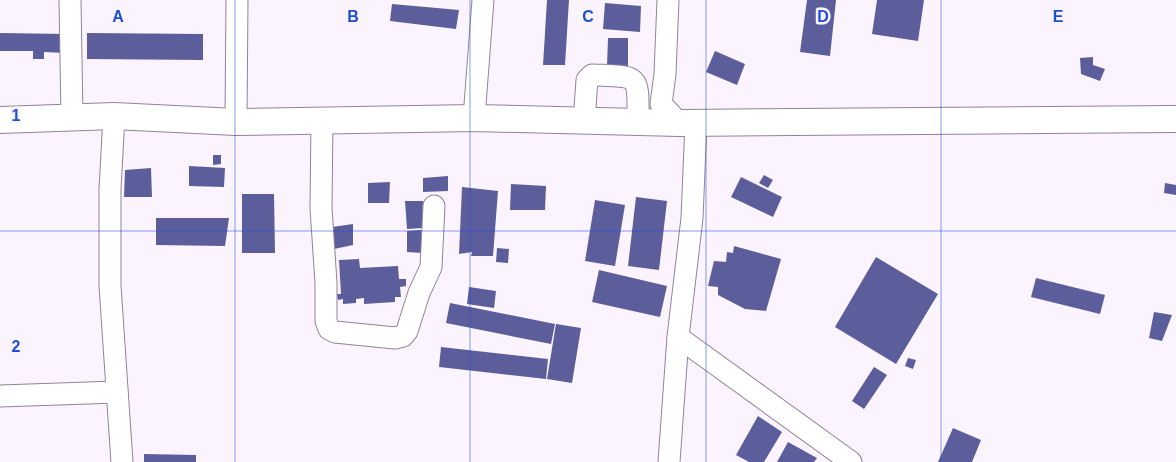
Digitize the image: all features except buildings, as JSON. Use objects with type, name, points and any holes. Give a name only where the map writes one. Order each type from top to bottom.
[{"type":"main road","points":[[0,120],[114,116],[236,122],[474,118],[687,123],[1176,118]]},
{"type":"street","points":[[70,0],[72,118]]},
{"type":"street","points":[[236,122],[237,0]]},
{"type":"street","points":[[474,118],[483,0]]},
{"type":"street","points":[[668,0],[665,74],[661,104],[687,123],[692,218],[678,337],[669,462]]},
{"type":"street","points":[[584,121],[588,80],[592,75],[629,76],[636,80],[638,87],[638,122]]},
{"type":"street","points":[[114,116],[110,189],[110,286],[122,462]]},
{"type":"street","points":[[322,120],[321,208],[326,283],[326,321],[328,328],[335,332],[395,338],[403,336],[407,331],[419,293],[431,267],[434,206]]},
{"type":"street","points":[[678,337],[851,462]]},
{"type":"street","points":[[0,396],[117,392]]}]
